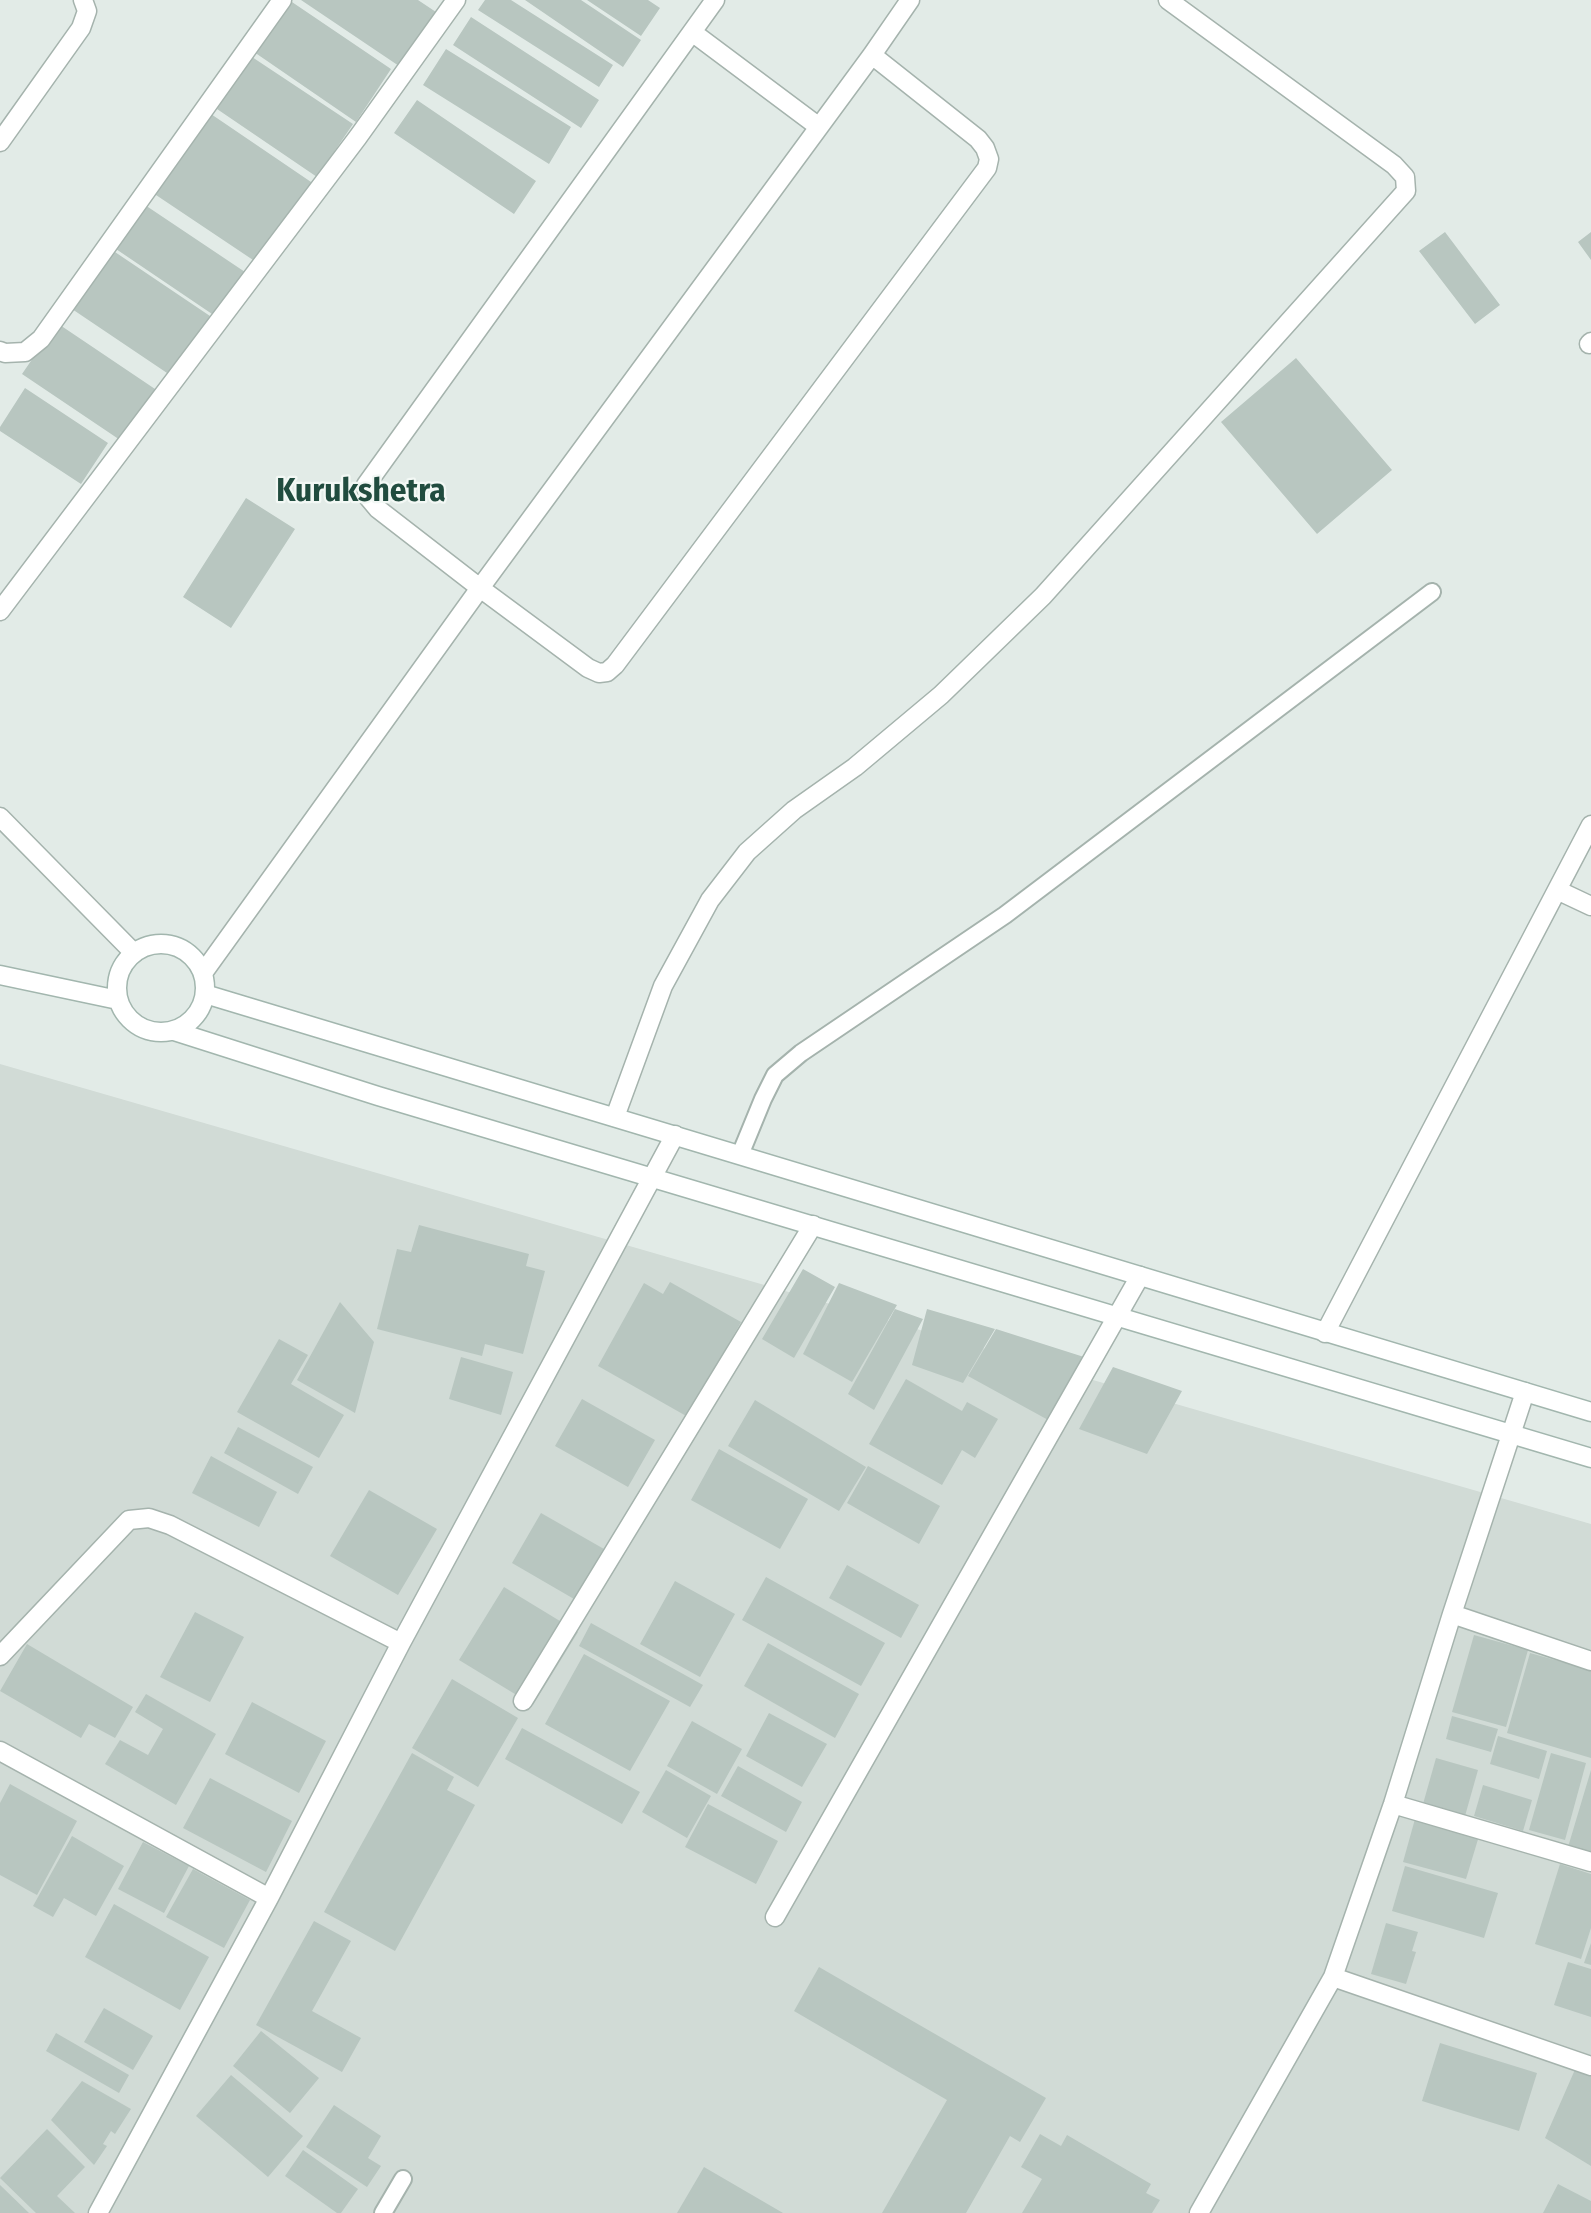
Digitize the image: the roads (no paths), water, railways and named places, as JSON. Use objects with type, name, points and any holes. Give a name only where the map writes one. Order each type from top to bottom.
[{"type":"street","points":[[0,142],[81,28],[87,11],[83,0]]},
{"type":"street","points":[[0,351],[25,352],[41,339],[282,0]]},
{"type":"street","points":[[0,611],[358,137],[456,0]]},
{"type":"street","points":[[715,0],[366,485],[368,497],[378,509],[480,588],[588,668],[599,673],[607,672],[615,665],[987,168],[989,159],[986,148],[978,139],[872,55]]},
{"type":"street","points":[[615,1117],[663,986],[710,900],[747,852],[794,810],[855,767],[941,695],[1043,596],[1406,191],[1405,177],[1394,165],[1168,0]]},
{"type":"street","points":[[203,973],[480,588],[872,55],[909,1]]},
{"type":"street","points":[[692,32],[819,127]]},
{"type":"street","points":[[0,817],[134,953]]},
{"type":"street","points":[[1325,1333],[1591,825]]},
{"type":"street","points":[[1557,890],[1591,906]]},
{"type":"street","points":[[153,945],[173,945],[196,961],[203,973],[205,994],[202,1007],[186,1026],[174,1031],[146,1030],[133,1023],[124,1012],[118,999],[119,974],[125,962],[134,953],[153,945]]},
{"type":"street","points":[[0,975],[118,999]]},
{"type":"street","points":[[205,994],[1591,1412]]},
{"type":"street","points":[[174,1031],[378,1096],[1591,1458]]},
{"type":"street","points":[[98,2213],[269,1898],[401,1643],[675,1135]]},
{"type":"street","points":[[523,1701],[813,1225]]},
{"type":"street","points":[[775,1917],[1140,1276]]},
{"type":"street","points":[[1199,2213],[1333,1977],[1393,1804],[1525,1392]]},
{"type":"street","points":[[0,1656],[129,1520],[149,1518],[170,1525],[401,1643]]},
{"type":"street","points":[[1452,1614],[1591,1661]]},
{"type":"street","points":[[0,1751],[269,1898]]},
{"type":"street","points":[[1393,1804],[1591,1862]]},
{"type":"street","points":[[1333,1977],[1591,2066]]},
{"type":"lane","points":[[740,1155],[775,1075],[801,1053],[1005,915],[1432,592]]},
{"type":"lane","points":[[382,2213],[403,2179]]},
{"type":"district","name":"Kurukshetra","points":[[361,492]]}]
